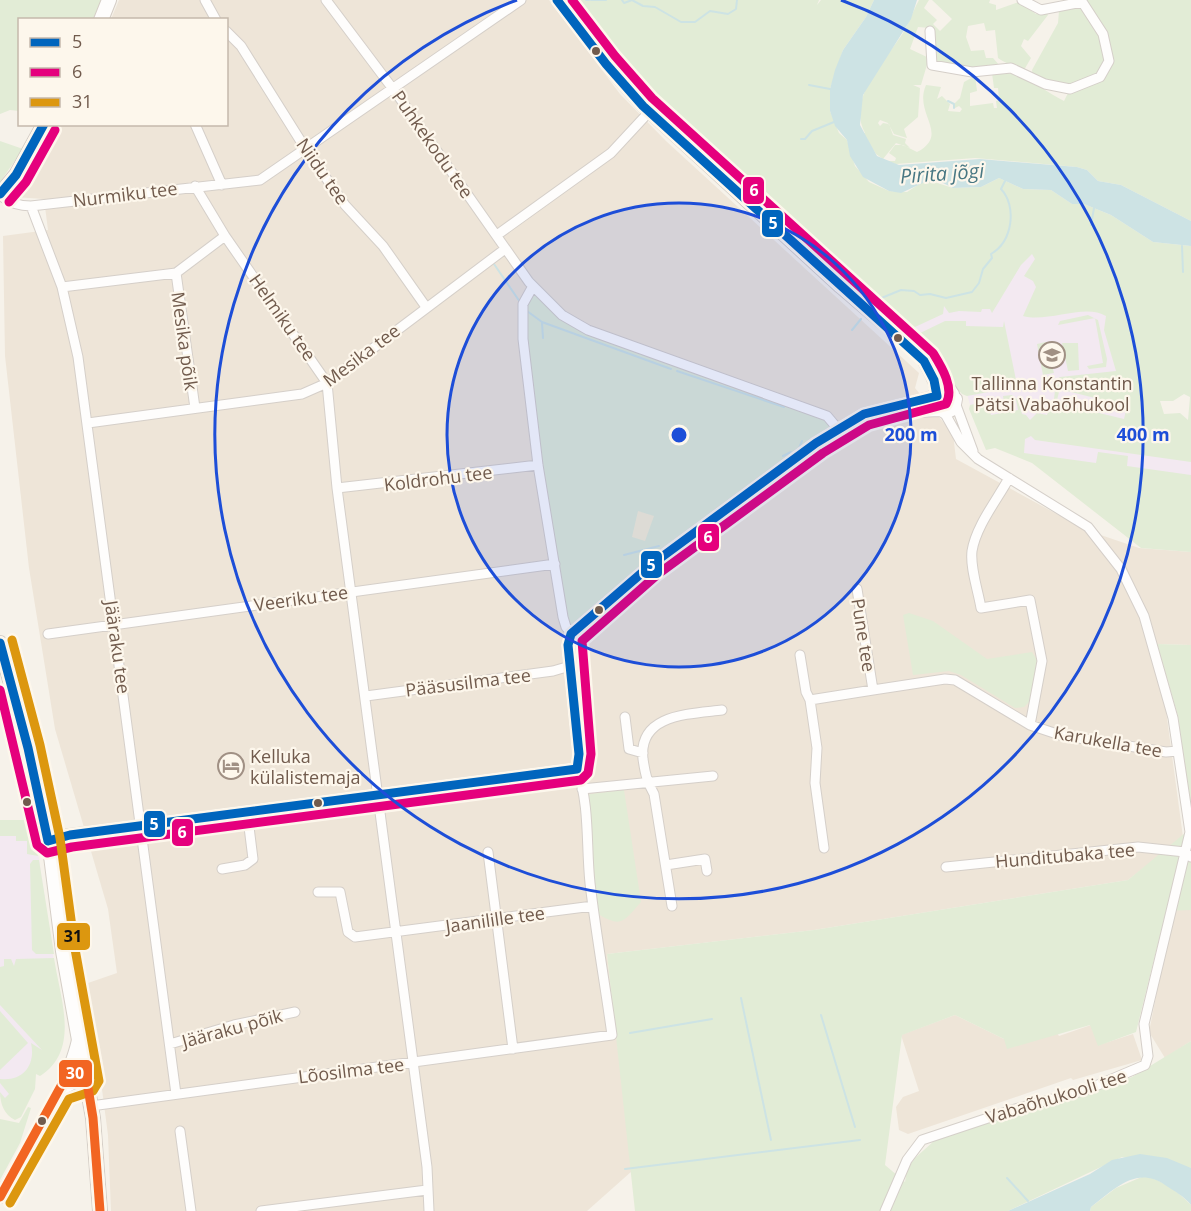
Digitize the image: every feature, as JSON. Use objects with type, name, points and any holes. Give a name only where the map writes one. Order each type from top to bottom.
[{"type":"main road","points":[[102,18],[109,0]]},
{"type":"main road","points":[[0,194],[16,175],[43,126]]},
{"type":"main road","points":[[0,643],[46,844],[91,1106],[100,1211]]},
{"type":"street","points":[[205,0],[215,18]]},
{"type":"street","name":"Puhkekodu tee","points":[[326,0],[393,88],[505,249],[533,286],[562,315],[580,326],[823,414],[838,429]]},
{"type":"street","name":"Nurmiku tee","points":[[0,194],[6,200],[22,206],[31,206],[260,180],[521,0]]},
{"type":"street","points":[[557,0],[617,78],[649,112],[805,256],[940,373],[955,399],[974,454]]},
{"type":"street","points":[[930,31],[932,65],[972,72],[1011,68],[1045,84],[1073,88],[1100,77],[1109,61],[1103,34],[1082,1],[1041,10],[1022,0]]},
{"type":"street","name":"Niidu tee","points":[[228,33],[241,46],[305,148],[345,205],[383,246],[426,307]]},
{"type":"street","points":[[496,235],[611,153],[649,112]]},
{"type":"street","points":[[196,126],[222,184]]},
{"type":"street","name":"Helmiku tee","points":[[195,186],[225,236],[327,383],[337,488],[427,1167],[429,1211]]},
{"type":"street","name":"Jääraku tee","points":[[31,206],[62,287],[78,357],[116,624],[176,1094]]},
{"type":"street","points":[[62,287],[176,273],[225,236]]},
{"type":"street","name":"Mesika tee","points":[[88,423],[302,394],[327,383],[505,249]]},
{"type":"street","name":"Mesika põik","points":[[176,273],[195,408]]},
{"type":"street","points":[[533,286],[525,300],[522,324],[538,465],[564,621],[572,633]]},
{"type":"street","points":[[924,361],[934,381],[936,405],[942,411]]},
{"type":"street","points":[[593,906],[590,848],[577,769],[579,754],[568,642],[572,633],[651,565],[784,465],[838,429],[871,411],[937,396],[946,391],[955,399]]},
{"type":"street","points":[[850,422],[896,412],[952,411],[955,399]]},
{"type":"street","name":"Vabaõhukooli tee","points":[[885,1211],[907,1160],[922,1140],[1015,1108],[1086,1090],[1145,1065],[1148,1056],[1143,1024],[1188,854],[1189,823],[1173,718],[1153,643],[1134,591],[1121,569],[1088,527],[1008,478],[974,454],[961,442],[942,411]]},
{"type":"street","name":"Koldrohu tee","points":[[337,488],[348,489],[538,465]]},
{"type":"street","points":[[1008,478],[979,532],[972,551],[973,565],[981,608],[1030,600],[1042,661],[1030,725]]},
{"type":"street","name":"Veeriku tee","points":[[48,634],[555,564]]},
{"type":"street","name":"Pune tee","points":[[810,700],[873,690],[857,589]]},
{"type":"street","points":[[800,655],[817,748],[815,783],[824,848]]},
{"type":"street","name":"Pääsusilma tee","points":[[366,696],[554,671],[570,666]]},
{"type":"street","name":"Karukella tee","points":[[873,690],[945,679],[955,680],[1030,725],[1060,735],[1166,753],[1178,751]]},
{"type":"street","points":[[672,906],[654,794],[646,782],[643,753],[646,733],[655,725],[677,715],[722,710]]},
{"type":"street","points":[[625,717],[629,749],[643,753]]},
{"type":"street","points":[[46,844],[70,835],[577,769]]},
{"type":"street","points":[[582,789],[713,776]]},
{"type":"street","points":[[222,869],[245,865],[253,859],[247,811]]},
{"type":"street","name":"Hunditubaka tee","points":[[946,867],[1138,847],[1188,854]]},
{"type":"street","points":[[488,852],[513,1049]]},
{"type":"street","points":[[666,865],[705,859],[707,871]]},
{"type":"street","name":"Jaanilille tee","points":[[318,892],[340,892],[351,936],[593,906]]},
{"type":"street","name":"Lõosilma tee","points":[[91,1106],[612,1035],[593,906]]},
{"type":"street","name":"Jääraku põik","points":[[170,1044],[234,1024],[294,1012]]},
{"type":"street","points":[[0,1197],[60,1090],[79,1036]]},
{"type":"street","points":[[66,1077],[77,1073],[87,1079]]},
{"type":"street","points":[[60,1090],[87,1079]]},
{"type":"street","points":[[180,1131],[191,1211]]},
{"type":"street","points":[[261,1211],[309,1208],[427,1190]]},
{"type":"shaded area","points":[[119,0],[549,0],[620,94],[666,141],[919,373],[915,388],[953,434],[956,459],[1086,530],[1139,548],[1191,552],[1191,645],[1157,644],[1183,837],[1128,880],[814,930],[607,954],[632,1171],[587,1211],[111,1211],[108,1135],[88,983],[117,973],[108,909],[55,729],[29,568],[5,356],[3,236],[48,230],[44,199],[14,197],[54,126],[228,126],[228,18],[111,18]]},
{"type":"shaded area","name":"Tallinna Konstantin Pätsi Vabaõhukool","points":[[1030,252],[1082,284],[1183,315],[1177,341],[1122,368],[1149,414],[1191,421],[1191,477],[1024,454],[971,408],[967,394],[916,337],[902,316]]},
{"type":"shaded area","points":[[0,820],[29,820],[39,858],[61,1011],[41,1057],[7,1099],[0,1097]]},
{"type":"shaded area","points":[[1173,910],[1191,910],[1191,1041],[1165,1058],[1149,1032]]},
{"type":"shaded area","points":[[955,1015],[1004,1039],[1057,1033],[1059,1036],[1091,1025],[1099,1045],[1133,1034],[1142,1060],[1073,1080],[1071,1078],[908,1134],[899,1130],[896,1107],[903,1097],[919,1091],[901,1035]]},
{"type":"green space","points":[[0,0],[101,0],[93,18],[18,18],[18,111],[10,110],[0,114]]},
{"type":"green space","points":[[562,0],[819,0],[817,5],[821,0],[874,0],[866,17],[843,50],[830,89],[830,111],[839,133],[847,140],[855,166],[869,182],[889,191],[907,192],[921,183],[931,181],[953,188],[981,187],[999,178],[1023,189],[1051,190],[1072,204],[1084,204],[1111,215],[1153,242],[1191,246],[1191,462],[1035,440],[1031,436],[1025,439],[1024,453],[1096,463],[1098,452],[1128,456],[1127,466],[1191,475],[1191,552],[1141,548],[1032,463],[995,448],[986,450],[969,409],[970,405],[996,399],[997,403],[988,403],[991,415],[1018,410],[1016,400],[1004,402],[1003,396],[1012,395],[1018,400],[1022,414],[1030,420],[1037,413],[1047,415],[1049,409],[1053,408],[1055,390],[1059,392],[1057,400],[1066,402],[1066,405],[1124,419],[1127,406],[1055,388],[1060,381],[1057,379],[1060,377],[1116,371],[1104,330],[1106,316],[1077,312],[1044,317],[1023,316],[1036,287],[1033,281],[1024,276],[1035,259],[1032,254],[1021,265],[992,313],[990,309],[982,309],[981,312],[949,313],[944,306],[943,314],[902,333],[754,205],[756,195],[751,203],[668,124],[668,120],[665,122],[597,46],[597,39],[593,39]],"holes":[[[1184,394],[1190,397],[1188,420],[1180,413],[1164,414],[1160,401],[1173,401]]]},
{"type":"green space","points":[[919,0],[929,0],[924,8],[937,20],[933,24],[940,31],[952,19],[932,0],[990,0],[989,3],[996,5],[996,10],[1019,2],[1036,14],[1047,13],[1048,15],[1028,41],[1024,39],[1021,46],[1031,58],[1024,70],[998,58],[995,30],[986,31],[984,23],[968,26],[966,37],[971,51],[984,50],[986,58],[993,58],[1000,66],[978,70],[935,62],[930,28],[918,27],[910,49],[929,58],[921,85],[913,85],[920,88],[918,117],[904,129],[907,138],[894,134],[890,126],[893,135],[906,139],[905,143],[910,148],[896,143],[883,159],[876,154],[862,133],[865,133],[860,120],[861,106],[870,80],[903,33]],"holes":[[[880,120],[888,124],[883,123],[880,126],[878,123]]]},
{"type":"green space","points":[[1082,0],[1191,0],[1191,221],[1121,185],[1098,181],[1087,170],[1077,167],[975,158],[896,164],[886,161],[895,161],[896,158],[889,153],[895,145],[903,145],[917,152],[927,145],[931,138],[923,95],[926,85],[941,87],[937,99],[942,96],[950,104],[948,111],[960,112],[962,109],[959,106],[955,108],[955,103],[960,98],[964,82],[975,76],[977,91],[970,93],[970,106],[993,103],[994,108],[997,108],[998,88],[994,88],[992,73],[1021,77],[1064,101],[1069,91],[1033,77],[1032,70],[1058,23],[1059,11],[1077,7]]},
{"type":"green space","points":[[0,141],[23,149],[0,182]]},
{"type":"green space","points":[[533,295],[536,295],[563,318],[825,419],[830,425],[830,428],[572,626],[568,625],[540,457],[524,311]]},
{"type":"green space","points":[[1088,315],[1094,318],[1058,325],[1060,321]]},
{"type":"green space","points":[[1095,319],[1098,320],[1107,359],[1106,367],[1089,369],[1087,366],[1103,363]]},
{"type":"green space","points":[[945,321],[966,321],[966,326],[1003,327],[1004,321],[1016,380],[996,385],[994,391],[967,396],[962,394],[912,341],[914,336]]},
{"type":"green space","points":[[1046,342],[1054,373],[1043,375],[1037,344]]},
{"type":"green space","points":[[1062,343],[1078,343],[1079,370],[1068,371]]},
{"type":"green space","points":[[909,613],[933,621],[987,659],[1032,652],[1037,660],[1030,701],[1024,707],[1015,708],[961,675],[949,671],[913,675],[903,615]]},
{"type":"green space","points":[[1157,644],[1191,645],[1191,813],[1178,716]]},
{"type":"green space","points":[[624,790],[641,902],[626,918],[617,922],[598,914],[587,797],[590,794]]},
{"type":"green space","points":[[0,820],[29,820],[38,856],[27,854],[27,841],[16,841],[16,836],[0,836]]},
{"type":"green space","points":[[1191,828],[1191,910],[1166,911],[1136,1032],[1098,1046],[1090,1025],[1007,1049],[1004,1039],[955,1015],[902,1035],[885,1165],[905,1182],[907,1169],[915,1158],[934,1141],[979,1123],[1080,1095],[1132,1077],[1191,1041],[1191,1168],[1122,1157],[1008,1211],[635,1211],[607,954],[814,930],[1128,880]]},
{"type":"green space","points":[[33,860],[39,860],[54,954],[36,954],[32,950],[30,864]]},
{"type":"green space","points":[[54,958],[65,1022],[64,1038],[53,1065],[40,1076],[36,1074],[35,1089],[21,1117],[15,1120],[5,1112],[2,1104],[0,1092],[5,1098],[9,1094],[0,1083],[0,1079],[15,1078],[26,1070],[32,1058],[31,1043],[42,1050],[0,1005],[0,967],[4,966],[4,959],[11,959],[14,966],[16,959]]},
{"type":"green space","points":[[0,1011],[28,1043],[0,1070]]},
{"type":"green space","points":[[28,1107],[31,1108],[20,1143],[0,1180],[0,1119],[19,1123]]},
{"type":"green space","points":[[1144,1176],[1157,1180],[1175,1191],[1191,1205],[1191,1211],[1090,1211],[1091,1207],[1116,1188]]},
{"type":"sand","points":[[638,511],[654,516],[645,541],[632,537]]},
{"type":"water","name":"Pirita jõgi","points":[[874,0],[917,0],[911,19],[863,95],[860,125],[877,156],[899,165],[980,159],[1077,167],[1087,170],[1098,181],[1121,185],[1191,221],[1191,246],[1153,242],[1111,215],[1084,204],[1072,204],[1051,190],[1023,189],[999,178],[981,187],[953,188],[941,182],[925,182],[901,193],[889,191],[863,177],[850,156],[847,140],[835,126],[830,111],[830,89],[843,50],[866,17]]},
{"type":"water","points":[[1140,1154],[1167,1158],[1191,1168],[1191,1205],[1165,1185],[1144,1178],[1126,1182],[1117,1187],[1091,1207],[1090,1211],[1008,1211],[1090,1174],[1112,1160]]},
{"type":"waterway","points":[[591,0],[606,0]]},
{"type":"waterway","points":[[622,0],[624,3],[632,0],[643,6],[655,7],[681,22],[695,22],[710,11],[728,14],[736,9],[737,0]]},
{"type":"waterway","points":[[809,85],[830,89]]},
{"type":"waterway","points":[[948,101],[954,104],[954,108]]},
{"type":"waterway","points":[[801,139],[805,139],[812,131],[834,122]]},
{"type":"waterway","points":[[871,306],[878,304],[879,299],[901,290],[946,298],[972,292],[979,283],[983,269],[992,258],[991,254],[1004,241],[1008,232],[1011,214],[1006,196],[1001,189],[1005,181]]},
{"type":"waterway","points":[[1091,225],[1094,208]]},
{"type":"waterway","points":[[1182,246],[1183,272]]},
{"type":"waterway","points":[[494,264],[520,302]]},
{"type":"waterway","points":[[527,311],[542,322],[671,369]]},
{"type":"waterway","points":[[852,330],[861,319]]},
{"type":"waterway","points":[[542,323],[543,338]]},
{"type":"waterway","points":[[677,371],[784,407]]},
{"type":"waterway","points":[[799,448],[802,441]]},
{"type":"waterway","points":[[783,456],[791,452]]},
{"type":"waterway","points":[[624,555],[659,546]]},
{"type":"waterway","points":[[741,998],[771,1140]]},
{"type":"waterway","points":[[821,1015],[855,1127]]},
{"type":"waterway","points":[[630,1033],[712,1019]]},
{"type":"waterway","points":[[625,1169],[860,1140]]},
{"type":"waterway","points":[[1007,1178],[1028,1201]]},
{"type":"transit line","name":"5","points":[[0,643],[28,748],[48,841],[70,835],[577,769],[579,754],[568,645],[571,634],[651,565],[816,443],[864,414],[937,396],[934,380],[924,361],[643,106],[606,64],[557,0]]},
{"type":"transit line","name":"6","points":[[0,690],[37,845],[47,853],[72,847],[581,780],[588,773],[591,754],[582,641],[658,574],[823,453],[869,425],[946,404],[948,384],[933,353],[652,98],[615,56],[572,0]]},
{"type":"transit line","name":"5","points":[[0,194],[16,175],[43,126]]},
{"type":"transit line","name":"6","points":[[9,202],[26,182],[55,130]]},
{"type":"transit line","name":"31","points":[[10,1203],[69,1099],[93,1091],[99,1081],[75,949],[60,838],[40,745],[12,640]]},
{"type":"transit line","name":"30","points":[[0,1197],[66,1077],[77,1073],[86,1076],[93,1118],[100,1211]]},
{"type":"place","name":"Tallinna Konstantin Pätsi Vabaõhukool","points":[[1052,355]]},
{"type":"place","name":"Kelluka külalistemaja","points":[[231,766]]}]
